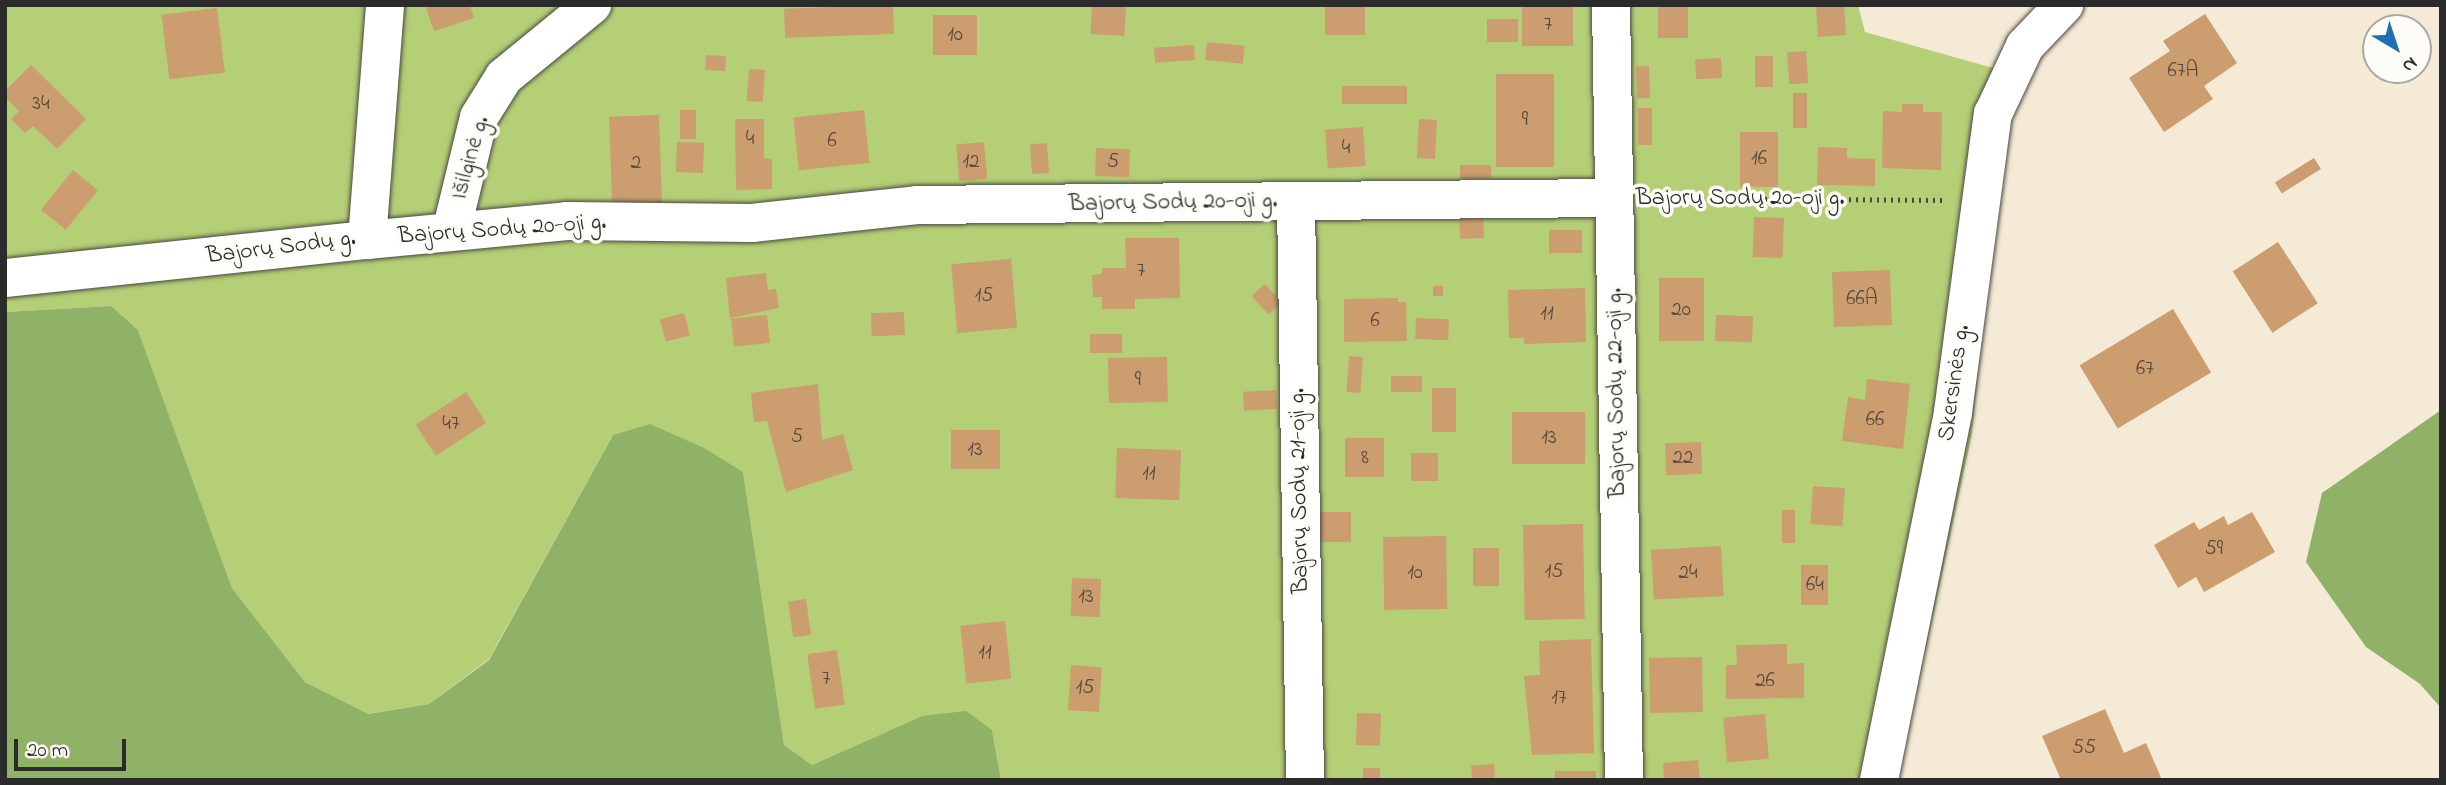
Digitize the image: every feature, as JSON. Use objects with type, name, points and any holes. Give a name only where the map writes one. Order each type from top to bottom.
[{"type":"street","name":"Bajorų Sodų g.","points":[[5,278],[367,240],[385,5]]},
{"type":"street","name":"Išilginė g.","points":[[451,232],[479,117],[504,77],[592,5]]},
{"type":"street","name":"Bajorų Sodų 22-oji g.","points":[[1611,5],[1624,780]]},
{"type":"street","name":"Skersinės g.","points":[[1879,780],[1952,412],[1993,114],[2010,70],[2064,5]]},
{"type":"street","name":"Bajorų Sodų 20-oji g.","points":[[367,240],[567,220],[752,223],[917,205],[1613,198]]},
{"type":"street","name":"Bajorų Sodų 21-oji g.","points":[[1296,202],[1304,780]]},
{"type":"path","name":"Bajorų Sodų 20-oji g.","points":[[1613,198],[1981,200]]},
{"type":"green space","points":[[5,5],[1858,5],[1865,32],[2025,77],[2001,153],[1972,434],[1898,780],[1001,780],[992,730],[922,716],[812,765],[784,745],[743,472],[613,435],[489,659],[429,704],[367,714],[305,682],[232,588],[138,330],[110,306],[5,312]]},
{"type":"green space","points":[[111,306],[138,330],[232,588],[305,682],[368,714],[429,704],[489,660],[613,435],[650,424],[704,448],[743,472],[784,745],[812,765],[922,716],[966,711],[992,730],[1001,780],[5,780],[5,312]]},
{"type":"green space","points":[[2441,410],[2441,708],[2420,684],[2366,647],[2306,562],[2322,493]]},
{"type":"building","points":[[425,5],[470,5],[474,18],[434,31]]},
{"type":"building","points":[[893,5],[894,34],[785,38],[784,9]]},
{"type":"building","points":[[1092,5],[1126,7],[1124,36],[1090,34]]},
{"type":"building","points":[[1325,5],[1365,5],[1365,35],[1325,35]]},
{"type":"building","points":[[1522,5],[1573,5],[1573,46],[1522,46]]},
{"type":"building","points":[[1844,5],[1846,35],[1818,37],[1816,7]]},
{"type":"building","points":[[1658,6],[1688,6],[1688,38],[1658,38]]},
{"type":"building","points":[[217,8],[225,73],[169,79],[161,15]]},
{"type":"building","points":[[2205,14],[2237,63],[2204,86],[2213,99],[2164,132],[2129,78],[2170,51],[2163,41]]},
{"type":"building","points":[[933,15],[977,15],[977,55],[933,55]]},
{"type":"building","points":[[1487,19],[1518,19],[1518,42],[1487,42]]},
{"type":"building","points":[[1207,42],[1245,46],[1243,64],[1205,60]]},
{"type":"building","points":[[1194,45],[1195,60],[1155,63],[1154,48]]},
{"type":"building","points":[[1806,51],[1808,83],[1789,84],[1787,52]]},
{"type":"building","points":[[706,55],[726,56],[725,71],[705,70]]},
{"type":"building","points":[[1755,56],[1773,56],[1773,87],[1755,87]]},
{"type":"building","points":[[1721,58],[1722,78],[1696,79],[1695,59]]},
{"type":"building","points":[[31,65],[86,119],[57,149],[33,126],[25,133],[11,119],[19,111],[5,97],[5,91]]},
{"type":"building","points":[[1636,66],[1649,66],[1650,98],[1637,98]]},
{"type":"building","points":[[749,69],[765,70],[763,102],[747,101]]},
{"type":"building","points":[[1496,74],[1554,74],[1554,167],[1496,167]]},
{"type":"building","points":[[1342,86],[1407,86],[1407,104],[1342,104]]},
{"type":"building","points":[[1793,93],[1807,93],[1807,128],[1793,128]]},
{"type":"building","points":[[1902,104],[1923,104],[1923,112],[1942,112],[1941,170],[1882,168],[1883,111],[1902,112]]},
{"type":"building","points":[[1638,108],[1652,108],[1652,145],[1638,145]]},
{"type":"building","points":[[680,110],[696,110],[696,139],[680,139]]},
{"type":"building","points":[[864,110],[870,163],[799,170],[793,117]]},
{"type":"building","points":[[659,115],[662,209],[612,211],[609,117]]},
{"type":"building","points":[[735,119],[764,119],[764,158],[772,159],[772,189],[736,190]]},
{"type":"building","points":[[1419,119],[1437,120],[1435,159],[1417,158]]},
{"type":"building","points":[[1363,127],[1366,166],[1328,169],[1325,130]]},
{"type":"building","points":[[1740,132],[1778,132],[1778,187],[1740,187]]},
{"type":"building","points":[[677,142],[704,143],[703,173],[676,172]]},
{"type":"building","points":[[984,142],[987,179],[959,181],[956,144]]},
{"type":"building","points":[[1047,143],[1049,173],[1032,174],[1030,144]]},
{"type":"building","points":[[1818,147],[1847,148],[1847,158],[1875,159],[1875,186],[1817,185]]},
{"type":"building","points":[[1096,148],[1130,149],[1129,177],[1095,176]]},
{"type":"building","points":[[2314,158],[2321,169],[2282,193],[2275,182]]},
{"type":"building","points":[[1460,165],[1491,165],[1491,178],[1460,178]]},
{"type":"building","points":[[73,170],[98,190],[66,230],[41,210]]},
{"type":"building","points":[[1483,206],[1484,238],[1460,239],[1459,207]]},
{"type":"building","points":[[1754,217],[1784,218],[1783,258],[1753,257]]},
{"type":"building","points":[[1549,230],[1582,230],[1582,253],[1549,253]]},
{"type":"building","points":[[1125,238],[1179,238],[1180,298],[1135,299],[1135,309],[1102,309],[1102,297],[1093,297],[1092,275],[1102,274],[1102,268],[1126,268]]},
{"type":"building","points":[[2278,242],[2318,303],[2272,333],[2233,271]]},
{"type":"building","points":[[1011,259],[1017,328],[957,333],[951,264]]},
{"type":"building","points":[[1890,270],[1892,325],[1834,327],[1832,272]]},
{"type":"building","points":[[766,273],[768,290],[776,289],[779,308],[730,318],[726,278]]},
{"type":"building","points":[[1659,278],[1704,278],[1704,341],[1659,341]]},
{"type":"building","points":[[1265,284],[1282,303],[1268,315],[1252,296]]},
{"type":"building","points":[[1433,286],[1443,286],[1443,296],[1433,296]]},
{"type":"building","points":[[1585,288],[1586,342],[1524,344],[1524,338],[1509,338],[1508,290]]},
{"type":"building","points":[[1398,298],[1398,302],[1406,302],[1407,341],[1344,342],[1344,299]]},
{"type":"building","points":[[2173,309],[2211,372],[2118,429],[2080,365]]},
{"type":"building","points":[[904,312],[905,335],[872,336],[871,313]]},
{"type":"building","points":[[684,313],[690,335],[666,342],[660,319]]},
{"type":"building","points":[[767,315],[770,343],[734,347],[731,319]]},
{"type":"building","points":[[1716,315],[1753,316],[1752,342],[1715,341]]},
{"type":"building","points":[[1416,318],[1449,319],[1448,340],[1415,339]]},
{"type":"building","points":[[1090,334],[1122,334],[1122,353],[1090,353]]},
{"type":"building","points":[[1349,356],[1363,357],[1360,393],[1346,392]]},
{"type":"building","points":[[1167,357],[1168,402],[1109,403],[1108,358]]},
{"type":"building","points":[[1391,376],[1422,376],[1422,392],[1391,392]]},
{"type":"building","points":[[1867,379],[1910,384],[1903,449],[1842,441],[1848,397],[1865,400]]},
{"type":"building","points":[[818,384],[822,440],[843,434],[853,470],[786,492],[767,421],[754,422],[751,393]]},
{"type":"building","points":[[1432,388],[1456,388],[1456,432],[1432,432]]},
{"type":"building","points":[[1276,390],[1277,409],[1244,411],[1243,392]]},
{"type":"building","points":[[466,392],[486,423],[436,456],[416,425]]},
{"type":"building","points":[[1512,412],[1585,412],[1585,464],[1512,464]]},
{"type":"building","points":[[951,430],[1000,430],[1000,469],[951,469]]},
{"type":"building","points":[[1345,438],[1384,438],[1384,477],[1345,477]]},
{"type":"building","points":[[1701,442],[1702,474],[1666,475],[1665,443]]},
{"type":"building","points":[[1117,448],[1181,450],[1179,500],[1115,498]]},
{"type":"building","points":[[1411,453],[1438,453],[1438,481],[1411,481]]},
{"type":"building","points":[[1813,486],[1845,488],[1842,526],[1810,524]]},
{"type":"building","points":[[1782,510],[1795,510],[1795,543],[1782,543]]},
{"type":"building","points":[[1314,512],[1351,512],[1351,542],[1314,542]]},
{"type":"building","points":[[2252,512],[2275,552],[2204,592],[2196,577],[2178,588],[2154,545],[2194,522],[2199,530],[2224,516],[2228,525]]},
{"type":"building","points":[[1583,524],[1585,619],[1525,620],[1523,525]]},
{"type":"building","points":[[1446,536],[1447,609],[1384,610],[1383,537]]},
{"type":"building","points":[[1721,546],[1724,596],[1654,600],[1651,550]]},
{"type":"building","points":[[1473,548],[1499,548],[1499,586],[1473,586]]},
{"type":"building","points":[[1801,565],[1828,565],[1828,605],[1801,605]]},
{"type":"building","points":[[1072,578],[1101,579],[1100,617],[1071,616]]},
{"type":"building","points":[[806,599],[811,635],[793,637],[788,602]]},
{"type":"building","points":[[1005,621],[1011,679],[966,683],[960,626]]},
{"type":"building","points":[[1591,639],[1594,753],[1532,755],[1524,676],[1540,675],[1539,641]]},
{"type":"building","points":[[1787,644],[1787,664],[1804,663],[1804,698],[1726,699],[1726,665],[1737,665],[1736,645]]},
{"type":"building","points":[[837,650],[845,704],[815,709],[807,654]]},
{"type":"building","points":[[1702,657],[1703,712],[1650,713],[1649,658]]},
{"type":"building","points":[[1071,665],[1102,667],[1099,712],[1068,710]]},
{"type":"building","points":[[2105,709],[2124,753],[2146,743],[2162,780],[2061,780],[2042,736]]},
{"type":"building","points":[[1357,713],[1381,714],[1380,746],[1356,745]]},
{"type":"building","points":[[1765,714],[1769,759],[1727,762],[1723,718]]},
{"type":"building","points":[[1698,760],[1700,780],[1664,780],[1663,763]]},
{"type":"building","points":[[1494,764],[1495,780],[1472,780],[1471,766]]},
{"type":"building","points":[[1363,768],[1380,768],[1380,780],[1363,780]]},
{"type":"building","points":[[1555,771],[1596,771],[1596,780],[1555,780]]}]
